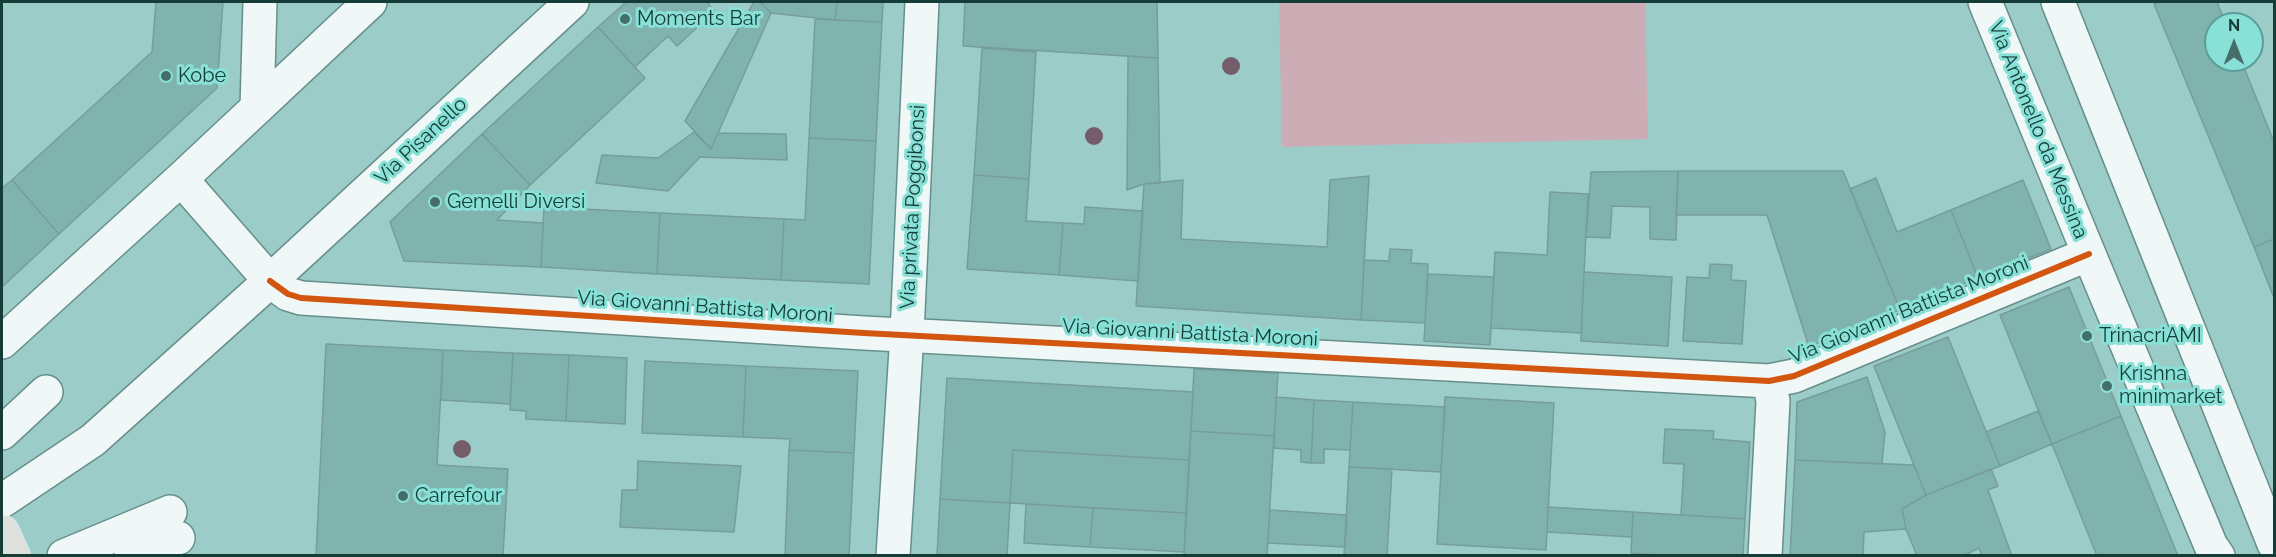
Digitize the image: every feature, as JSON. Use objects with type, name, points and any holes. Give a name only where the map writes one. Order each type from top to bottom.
[{"type":"main road","points":[[2,532],[13,555]]},
{"type":"street","points":[[257,108],[260,2]]},
{"type":"street","points":[[2,342],[370,2]]},
{"type":"street","name":"Via Pisanello","points":[[2,501],[93,440],[270,281],[572,2]]},
{"type":"street","name":"Via privata Poggibonsi","points":[[893,555],[907,334],[922,2]]},
{"type":"street","name":"Via Antonello da Messina","points":[[1985,2],[2211,546],[2218,555]]},
{"type":"street","points":[[2058,2],[2274,544]]},
{"type":"street","points":[[181,179],[270,281]]},
{"type":"street","name":"Via Giovanni Battista Moroni","points":[[270,281],[288,294],[302,298],[1768,381],[1794,376],[2089,254]]},
{"type":"street","points":[[1765,555],[1773,401],[1768,381]]},
{"type":"street","points":[[2,433],[46,392]]},
{"type":"street","points":[[64,555],[174,525],[156,544],[131,555]]},
{"type":"shaded area","points":[[1279,2],[1645,2],[1648,139],[1282,147]]},
{"type":"building","points":[[156,2],[223,2],[217,88],[59,234],[12,180],[152,52]]},
{"type":"building","points":[[626,2],[711,2],[708,4],[715,11],[677,46],[668,36],[635,67],[598,27]]},
{"type":"building","points":[[754,2],[760,2],[771,13],[711,149],[685,121]]},
{"type":"building","points":[[760,2],[837,2],[835,20],[771,13]]},
{"type":"building","points":[[837,2],[883,2],[882,22],[835,20]]},
{"type":"building","points":[[965,2],[1157,2],[1158,58],[963,46]]},
{"type":"building","points":[[2160,2],[2217,2],[2221,12],[2204,12],[2204,72],[2246,72],[2274,142],[2274,239],[2254,247],[2154,4]]},
{"type":"building","points":[[815,19],[882,22],[876,141],[809,138]]},
{"type":"building","points":[[598,27],[645,78],[530,185],[482,134]]},
{"type":"building","points":[[982,48],[1036,52],[1029,179],[974,175]]},
{"type":"building","points":[[1128,56],[1158,58],[1160,183],[1144,184],[1127,190]]},
{"type":"building","points":[[694,132],[711,149],[718,133],[786,134],[787,160],[700,157],[668,191],[596,183],[602,155],[658,158]]},
{"type":"building","points":[[482,134],[530,185],[497,220],[543,223],[541,267],[404,261],[390,222]]},
{"type":"building","points":[[809,138],[876,141],[869,284],[781,280],[784,219],[805,220]]},
{"type":"building","points":[[1678,171],[1843,171],[1900,310],[1809,347],[1767,215],[1676,215]]},
{"type":"building","points":[[1678,171],[1676,240],[1650,239],[1650,207],[1612,206],[1610,238],[1586,237],[1591,172]]},
{"type":"building","points":[[974,175],[1029,179],[1026,221],[1063,223],[1059,275],[967,269]]},
{"type":"building","points":[[1369,176],[1361,320],[1136,306],[1144,184],[1183,180],[1181,239],[1327,247],[1330,180]]},
{"type":"building","points":[[1876,178],[1897,232],[1951,210],[1978,278],[1900,310],[1850,189]]},
{"type":"building","points":[[12,180],[59,234],[2,287],[2,188]]},
{"type":"building","points":[[2023,180],[2051,249],[1978,278],[1951,210]]},
{"type":"building","points":[[1550,192],[1588,194],[1581,333],[1491,328],[1495,252],[1547,255]]},
{"type":"building","points":[[544,207],[660,213],[657,274],[541,267]]},
{"type":"building","points":[[1085,207],[1143,211],[1138,281],[1059,275],[1063,223],[1084,224]]},
{"type":"building","points":[[660,213],[784,219],[781,280],[657,274]]},
{"type":"building","points":[[2274,239],[2274,298],[2254,247]]},
{"type":"building","points":[[1390,249],[1412,250],[1411,263],[1428,264],[1425,323],[1361,320],[1364,260],[1389,261]]},
{"type":"building","points":[[1710,264],[1732,265],[1731,280],[1746,281],[1742,344],[1683,341],[1687,277],[1709,278]]},
{"type":"building","points":[[1584,272],[1672,277],[1668,346],[1581,341]]},
{"type":"building","points":[[1428,274],[1494,277],[1490,345],[1424,341]]},
{"type":"building","points":[[2069,287],[2121,416],[2052,444],[2000,315]]},
{"type":"building","points":[[1948,337],[2000,466],[1926,495],[1874,366]]},
{"type":"building","points":[[326,344],[443,350],[437,465],[508,469],[503,556],[316,556]]},
{"type":"building","points":[[443,350],[513,353],[510,404],[441,400]]},
{"type":"building","points":[[513,353],[569,355],[566,421],[526,419],[526,411],[510,410]]},
{"type":"building","points":[[569,355],[627,358],[625,424],[566,421]]},
{"type":"building","points":[[645,361],[746,366],[743,437],[642,433]]},
{"type":"building","points":[[746,366],[858,371],[854,453],[789,450],[790,439],[743,437]]},
{"type":"building","points":[[1194,369],[1278,373],[1274,436],[1191,431]]},
{"type":"building","points":[[1867,377],[1885,432],[1882,464],[1795,460],[1797,402]]},
{"type":"building","points":[[947,378],[1193,392],[1189,460],[1013,450],[1010,503],[940,499]]},
{"type":"building","points":[[1276,397],[1314,400],[1311,463],[1301,462],[1301,450],[1274,448]]},
{"type":"building","points":[[1445,397],[1554,403],[1546,550],[1437,544]]},
{"type":"building","points":[[1314,400],[1353,402],[1350,450],[1324,449],[1324,463],[1311,463]]},
{"type":"building","points":[[1353,402],[1445,407],[1441,472],[1349,467]]},
{"type":"building","points":[[2038,411],[2052,444],[2000,466],[1986,432]]},
{"type":"building","points":[[2121,416],[2178,556],[2097,556],[2052,444]]},
{"type":"building","points":[[1665,429],[1714,431],[1713,439],[1750,442],[1745,519],[1681,515],[1684,464],[1663,463]]},
{"type":"building","points":[[1191,431],[1274,436],[1267,556],[1184,556]]},
{"type":"building","points":[[789,450],[854,453],[849,556],[785,556]]},
{"type":"building","points":[[1013,450],[1189,460],[1186,513],[1010,503]]},
{"type":"building","points":[[1795,460],[1914,465],[1926,495],[1902,509],[1906,529],[1864,532],[1863,556],[1790,556]]},
{"type":"building","points":[[638,461],[741,466],[734,532],[620,527],[622,490],[637,490]]},
{"type":"building","points":[[1349,467],[1392,469],[1387,556],[1344,556]]},
{"type":"building","points":[[1991,469],[1998,486],[1988,490],[2012,556],[1982,556],[1979,548],[1963,556],[1917,556],[1906,529],[1902,509],[1926,495]]},
{"type":"building","points":[[940,499],[1010,503],[1007,556],[937,556]]},
{"type":"building","points":[[1026,504],[1093,508],[1090,547],[1024,543]]},
{"type":"building","points":[[1548,507],[1633,512],[1632,537],[1547,532]]},
{"type":"building","points":[[1093,508],[1186,513],[1184,552],[1090,547]]},
{"type":"building","points":[[1270,510],[1347,515],[1345,547],[1268,543]]},
{"type":"building","points":[[1633,512],[1745,519],[1743,556],[1673,556],[1631,553]]},
{"type":"cycle path","points":[[270,281],[288,294],[301,298],[864,333],[1769,381],[1794,376],[2089,254]]},
{"type":"place","name":"Moments Bar","points":[[625,19]]},
{"type":"place","name":"Kobe","points":[[166,76]]},
{"type":"place","name":"Gemelli Diversi","points":[[435,202]]},
{"type":"place","name":"TrinacriAMI","points":[[2087,336]]},
{"type":"place","name":"Krishna minimarket","points":[[2107,386]]},
{"type":"place","name":"Carrefour","points":[[403,496]]}]
